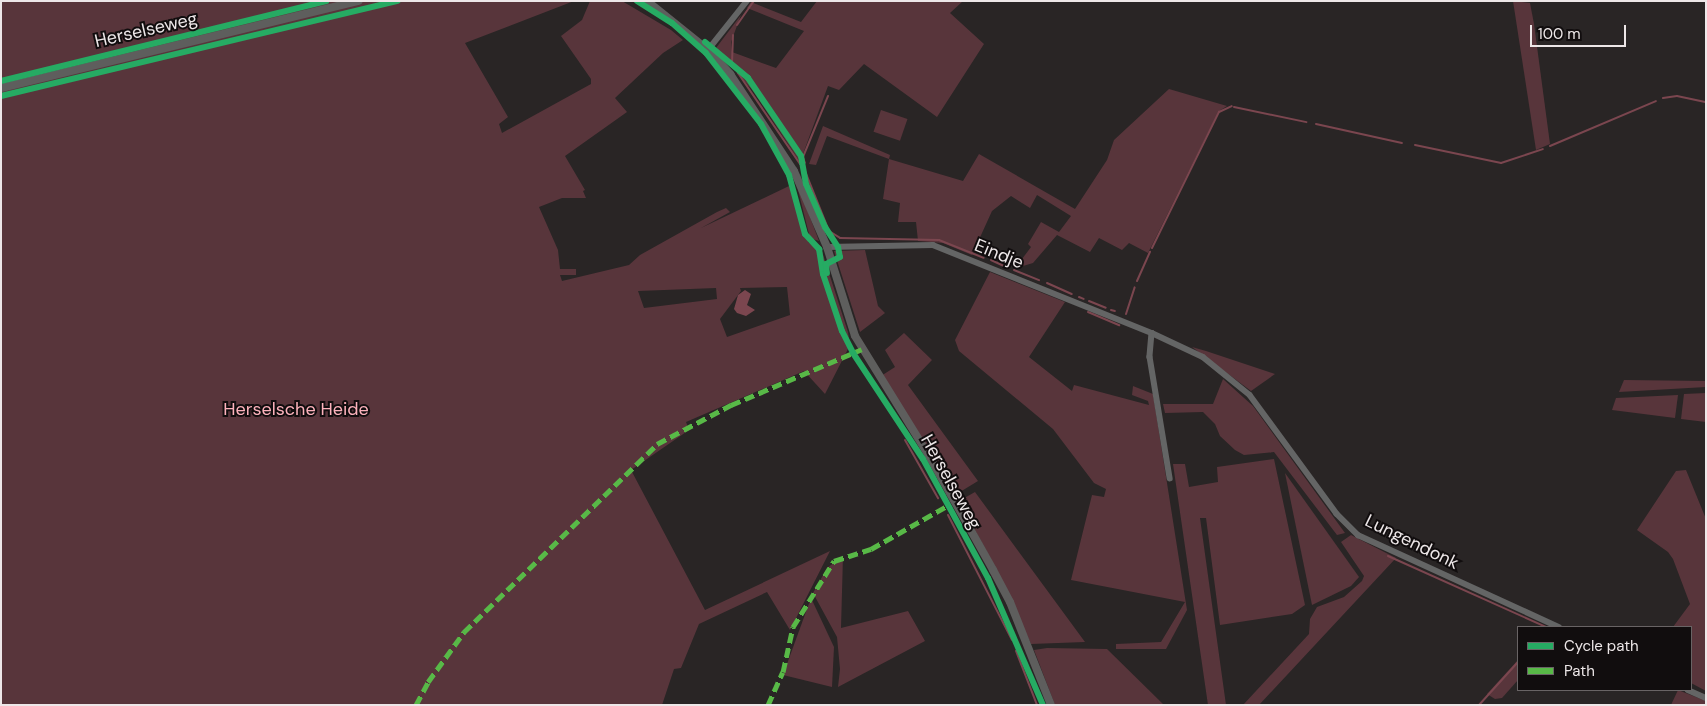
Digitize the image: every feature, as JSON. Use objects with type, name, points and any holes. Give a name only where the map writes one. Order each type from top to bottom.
[{"type":"street","name":"Herselseweg","points":[[1,88],[359,1]]},
{"type":"street","name":"Herselseweg","points":[[647,1],[708,50],[730,74],[774,135],[797,175],[827,247],[855,336],[928,454],[1006,594],[1051,705]]},
{"type":"street","points":[[708,50],[747,1]]},
{"type":"street","name":"Eindje","points":[[827,247],[933,246],[1152,333],[1202,357],[1250,395],[1268,418]]},
{"type":"street","points":[[1152,333],[1150,357],[1170,478]]},
{"type":"street","name":"Lungendonk","points":[[1268,418],[1337,514],[1358,535],[1557,626]]},
{"type":"street","points":[[1690,691],[1706,698]]},
{"type":"green space","name":"Herselsche Heide","points":[[1,1],[574,1],[465,43],[508,117],[499,124],[502,133],[591,84],[591,79],[561,36],[582,20],[590,1],[622,1],[671,30],[683,40],[663,53],[615,98],[627,112],[565,156],[585,190],[583,191],[586,198],[562,198],[539,207],[558,250],[560,269],[576,269],[576,275],[560,275],[562,281],[629,265],[640,255],[717,212],[726,208],[730,212],[701,228],[789,186],[809,243],[820,245],[848,332],[850,345],[825,394],[804,371],[686,422],[689,430],[631,470],[705,610],[830,551],[790,630],[767,592],[699,624],[681,668],[674,669],[662,705],[1,705]],"holes":[[[787,287],[790,315],[727,337],[720,319],[741,291],[740,288]],[[716,288],[717,299],[644,308],[638,291]]]},
{"type":"green space","points":[[817,1],[963,1],[950,13],[984,44],[937,117],[864,64],[839,90],[828,86],[800,162],[753,91],[716,48],[741,15],[731,42],[732,52],[776,68],[804,31],[747,8],[751,2],[801,22]]},
{"type":"green space","points":[[1513,1],[1530,3],[1534,24],[1550,144],[1536,150]]},
{"type":"green space","points":[[1169,89],[1227,106],[1219,111],[1148,253],[1129,243],[1122,250],[1099,238],[1090,252],[1057,235],[1033,263],[1023,266],[1022,259],[1031,247],[1028,244],[1041,222],[1059,232],[1071,216],[1037,195],[1030,208],[1011,196],[992,211],[972,255],[943,243],[918,241],[916,222],[898,222],[900,203],[883,199],[889,159],[963,181],[979,154],[1075,209],[1107,160],[1114,140]]},
{"type":"green space","points":[[881,110],[907,119],[900,141],[874,132]]},
{"type":"green space","points":[[823,126],[890,155],[889,159],[827,136],[816,165],[809,164]]},
{"type":"green space","points":[[796,182],[800,191],[819,241],[810,238]]},
{"type":"green space","points":[[865,250],[878,306],[885,313],[860,332],[834,251]]},
{"type":"green space","points":[[990,272],[1065,302],[1029,357],[1072,391],[1074,385],[1149,405],[1148,401],[1132,395],[1133,386],[1153,394],[1187,610],[1166,649],[1116,649],[1116,644],[1161,642],[1185,602],[1071,580],[1092,495],[1104,497],[1106,489],[1094,483],[1053,429],[959,351],[955,340]]},
{"type":"green space","points":[[904,333],[932,360],[908,385],[978,481],[955,495],[881,376],[895,367],[885,350]]},
{"type":"green space","points":[[1192,347],[1206,351],[1275,374],[1251,391]]},
{"type":"green space","points":[[1223,379],[1253,406],[1345,533],[1337,535],[1274,452],[1244,455],[1235,450],[1220,436],[1215,424],[1203,412],[1165,413],[1163,404],[1213,404]]},
{"type":"green space","points":[[1624,380],[1706,381],[1706,387],[1619,392]]},
{"type":"green space","points":[[1706,393],[1706,422],[1681,419],[1684,394]]},
{"type":"green space","points":[[1678,395],[1675,418],[1612,410],[1616,398]]},
{"type":"green space","points":[[1274,459],[1305,605],[1292,614],[1220,625],[1206,518],[1200,518],[1226,705],[1208,705],[1173,464],[1185,464],[1189,487],[1218,482],[1217,467]]},
{"type":"green space","points":[[1686,470],[1706,519],[1706,691],[1692,684],[1692,626],[1674,626],[1690,604],[1673,559],[1668,552],[1637,530],[1676,471]]},
{"type":"green space","points":[[1285,473],[1359,577],[1351,586],[1312,605]]},
{"type":"green space","points":[[975,492],[1085,642],[1031,644],[997,570],[959,501]]},
{"type":"green space","points":[[1351,535],[1396,558],[1259,705],[1243,705],[1309,634],[1310,619],[1317,607],[1344,597],[1362,581],[1364,576],[1341,542]]},
{"type":"green space","points":[[843,556],[841,628],[908,611],[925,641],[838,687],[840,669],[837,637],[813,593],[827,568]]},
{"type":"green space","points":[[811,598],[834,647],[832,687],[783,675]]},
{"type":"green space","points":[[1047,648],[1107,649],[1164,705],[1055,705],[1034,650]]},
{"type":"green space","points":[[1517,661],[1517,681],[1502,698],[1495,699],[1487,694]]},
{"type":"green space","points":[[1678,691],[1706,701],[1706,705],[1671,705]]},
{"type":"shaded area","points":[[745,290],[751,294],[747,305],[755,310],[746,316],[737,313],[734,309],[738,295]]},
{"type":"waterway","points":[[737,25],[754,1]]},
{"type":"waterway","points":[[733,35],[732,62],[738,73],[800,164],[803,157],[805,163]]},
{"type":"waterway","points":[[803,157],[828,96]]},
{"type":"waterway","points":[[1663,98],[1677,96],[1706,102]]},
{"type":"waterway","points":[[1550,146],[1656,101]]},
{"type":"waterway","points":[[1152,248],[1219,112],[1232,106]]},
{"type":"waterway","points":[[1234,107],[1306,122]]},
{"type":"waterway","points":[[1316,124],[1402,143]]},
{"type":"waterway","points":[[1415,145],[1501,163],[1543,149]]},
{"type":"waterway","points":[[805,171],[829,231],[840,238],[939,240],[984,258]]},
{"type":"waterway","points":[[1137,281],[1150,252]]},
{"type":"waterway","points":[[991,260],[1008,268]]},
{"type":"waterway","points":[[1014,270],[1039,280]]},
{"type":"waterway","points":[[1047,283],[1072,294]]},
{"type":"waterway","points":[[1126,314],[1135,287]]},
{"type":"waterway","points":[[1079,297],[1084,299]]},
{"type":"waterway","points":[[1089,301],[1106,308]]},
{"type":"waterway","points":[[1111,310],[1115,311]]},
{"type":"waterway","points":[[1088,312],[1119,325]]},
{"type":"waterway","points":[[905,440],[938,498]]},
{"type":"waterway","points":[[948,515],[1012,640]]},
{"type":"waterway","points":[[1388,556],[1544,626]]},
{"type":"waterway","points":[[1016,651],[1037,705]]},
{"type":"waterway","points":[[1479,705],[1517,663]]},
{"type":"marked path","points":[[416,705],[428,682],[464,632],[657,444],[731,405],[862,349]]},
{"type":"marked path","points":[[768,705],[783,672],[793,627],[834,561],[871,549],[947,506]]},
{"type":"cycle path","points":[[1,81],[326,1]]},
{"type":"cycle path","points":[[1,96],[398,1]]},
{"type":"cycle path","points":[[637,1],[672,23],[706,53],[761,124],[789,175],[805,234],[819,249],[823,274],[842,331],[853,353],[923,459],[988,578],[1043,705]]},
{"type":"cycle path","points":[[705,42],[748,78],[801,156],[806,184],[825,227],[838,247],[840,257],[826,264],[827,273]]}]
